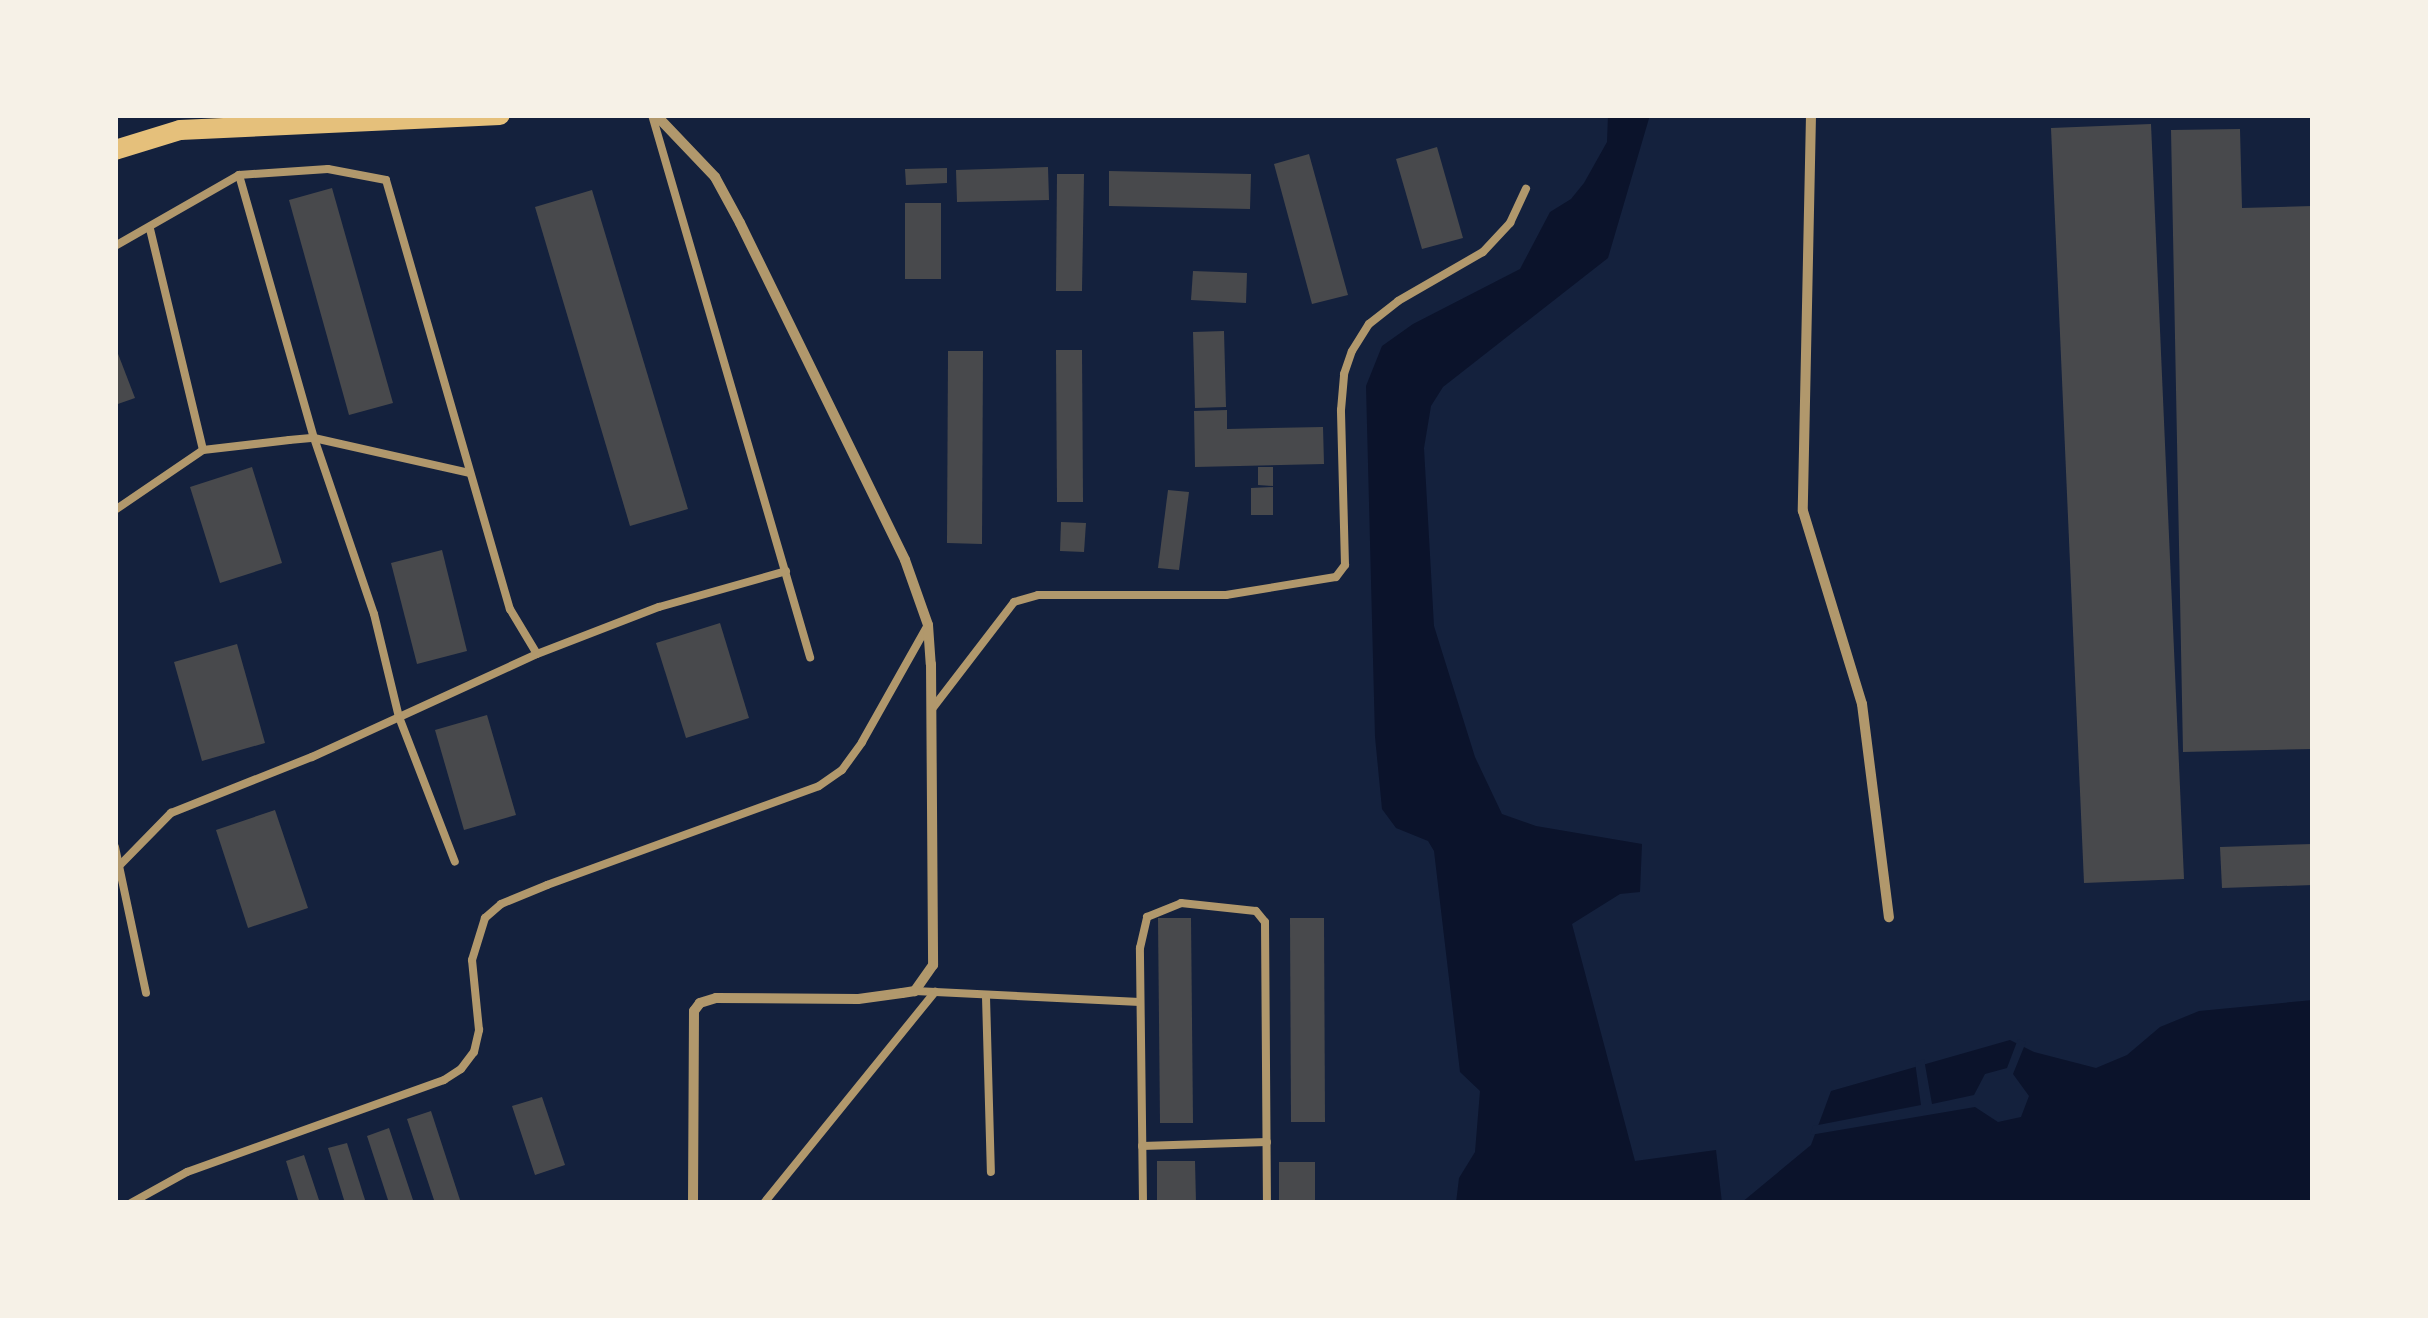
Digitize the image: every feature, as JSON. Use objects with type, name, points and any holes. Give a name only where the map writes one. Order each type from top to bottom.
[{"type":"main road","points":[[115,150],[180,130],[500,115]]},
{"type":"street","points":[[654,115],[715,177],[905,560],[928,625],[932,709],[933,965],[915,991],[858,999],[743,996],[700,1003],[694,1011],[693,1203]]},
{"type":"street","points":[[1811,115],[1804,511],[1862,704],[1889,916]]},
{"type":"lane","points":[[654,115],[810,658]]},
{"type":"lane","points":[[115,246],[150,229],[238,174],[328,169],[386,180],[510,608],[537,654]]},
{"type":"lane","points":[[238,174],[314,438],[374,614],[399,717],[455,862]]},
{"type":"lane","points":[[932,709],[1014,602],[1038,596],[1226,594],[1336,576],[1345,565],[1342,410],[1344,374],[1352,351],[1369,324],[1398,300],[1483,252],[1510,223],[1526,188]]},
{"type":"lane","points":[[150,229],[203,450]]},
{"type":"lane","points":[[115,510],[203,450],[314,438],[469,473]]},
{"type":"lane","points":[[120,865],[170,813],[537,654],[659,607],[786,571]]},
{"type":"lane","points":[[131,1203],[187,1172],[444,1080],[461,1069],[474,1052],[480,1030],[472,960],[485,918],[501,904],[546,886],[820,786],[842,770],[862,742],[928,625]]},
{"type":"lane","points":[[115,846],[146,993]]},
{"type":"lane","points":[[1143,1203],[1140,948],[1147,917],[1182,903],[1256,911],[1265,922],[1267,1203]]},
{"type":"lane","points":[[915,991],[1140,1002]]},
{"type":"lane","points":[[764,1203],[935,992]]},
{"type":"lane","points":[[986,996],[991,1172]]},
{"type":"lane","points":[[1142,1146],[1267,1142]]},
{"type":"lane","points":[[160,1189],[164,1203]]},
{"type":"water","points":[[1608,115],[1650,115],[1608,258],[1443,387],[1431,406],[1424,448],[1434,626],[1475,757],[1502,814],[1536,826],[1642,844],[1640,892],[1620,894],[1572,924],[1635,1161],[1716,1150],[1722,1203],[1456,1203],[1459,1178],[1475,1152],[1480,1091],[1460,1072],[1434,851],[1428,841],[1396,828],[1382,809],[1375,737],[1366,386],[1382,346],[1413,324],[1520,269],[1550,212],[1571,199],[1584,183],[1607,142]]},
{"type":"water","points":[[2313,1000],[2313,1203],[1741,1203],[1811,1145],[1831,1091],[2010,1040],[2034,1052],[2096,1068],[2127,1055],[2160,1027],[2199,1011]]},
{"type":"pier","points":[[2018,1039],[2026,1042],[2013,1074],[2029,1096],[2021,1117],[1998,1122],[1975,1107],[1810,1135],[1813,1126],[1921,1105],[1915,1062],[1924,1059],[1932,1104],[1974,1095],[1985,1074],[2007,1068]]},
{"type":"building","points":[[2151,124],[2184,879],[2084,883],[2051,128]]},
{"type":"building","points":[[2240,129],[2242,208],[2313,206],[2313,749],[2183,752],[2171,130]]},
{"type":"building","points":[[1437,147],[1463,238],[1422,249],[1396,159]]},
{"type":"building","points":[[1309,154],[1348,295],[1312,304],[1274,164]]},
{"type":"building","points":[[1048,167],[1049,200],[957,202],[956,170]]},
{"type":"building","points":[[947,168],[947,183],[906,185],[905,169]]},
{"type":"building","points":[[1109,171],[1251,174],[1250,209],[1109,206]]},
{"type":"building","points":[[1057,174],[1084,174],[1082,291],[1056,291]]},
{"type":"building","points":[[332,188],[393,403],[349,415],[289,200]]},
{"type":"building","points":[[592,190],[688,509],[630,526],[535,207]]},
{"type":"building","points":[[905,203],[941,203],[941,279],[905,279]]},
{"type":"building","points":[[1193,271],[1247,273],[1246,303],[1191,300]]},
{"type":"building","points":[[1224,331],[1226,407],[1195,408],[1193,332]]},
{"type":"building","points":[[115,346],[135,398],[115,405]]},
{"type":"building","points":[[1056,350],[1082,350],[1083,502],[1057,502]]},
{"type":"building","points":[[948,351],[983,351],[982,544],[947,543]]},
{"type":"building","points":[[1227,410],[1227,429],[1323,427],[1324,464],[1195,467],[1194,411]]},
{"type":"building","points":[[252,467],[282,563],[220,583],[190,487]]},
{"type":"building","points":[[1258,467],[1273,467],[1273,486],[1258,485]]},
{"type":"building","points":[[1273,487],[1273,515],[1251,515],[1251,488]]},
{"type":"building","points":[[1168,490],[1189,492],[1179,570],[1158,568]]},
{"type":"building","points":[[1061,522],[1086,523],[1084,552],[1060,551]]},
{"type":"building","points":[[442,550],[467,651],[417,664],[391,563]]},
{"type":"building","points":[[720,623],[749,718],[686,738],[656,643]]},
{"type":"building","points":[[237,644],[265,743],[202,761],[174,662]]},
{"type":"building","points":[[487,715],[516,815],[464,830],[435,730]]},
{"type":"building","points":[[275,810],[308,908],[248,928],[216,830]]},
{"type":"building","points":[[2313,844],[2313,885],[2222,888],[2220,847]]},
{"type":"building","points":[[1158,918],[1191,918],[1193,1123],[1160,1123]]},
{"type":"building","points":[[1290,918],[1324,918],[1325,1122],[1291,1122]]},
{"type":"building","points":[[542,1097],[565,1165],[535,1175],[512,1106]]},
{"type":"building","points":[[431,1111],[461,1203],[435,1203],[407,1119]]},
{"type":"building","points":[[389,1128],[414,1203],[389,1203],[367,1136]]},
{"type":"building","points":[[347,1143],[366,1203],[345,1203],[328,1148]]},
{"type":"building","points":[[304,1155],[320,1203],[299,1203],[286,1161]]},
{"type":"building","points":[[1157,1161],[1195,1161],[1196,1203],[1157,1203]]},
{"type":"building","points":[[1279,1162],[1315,1162],[1315,1203],[1279,1203]]}]
